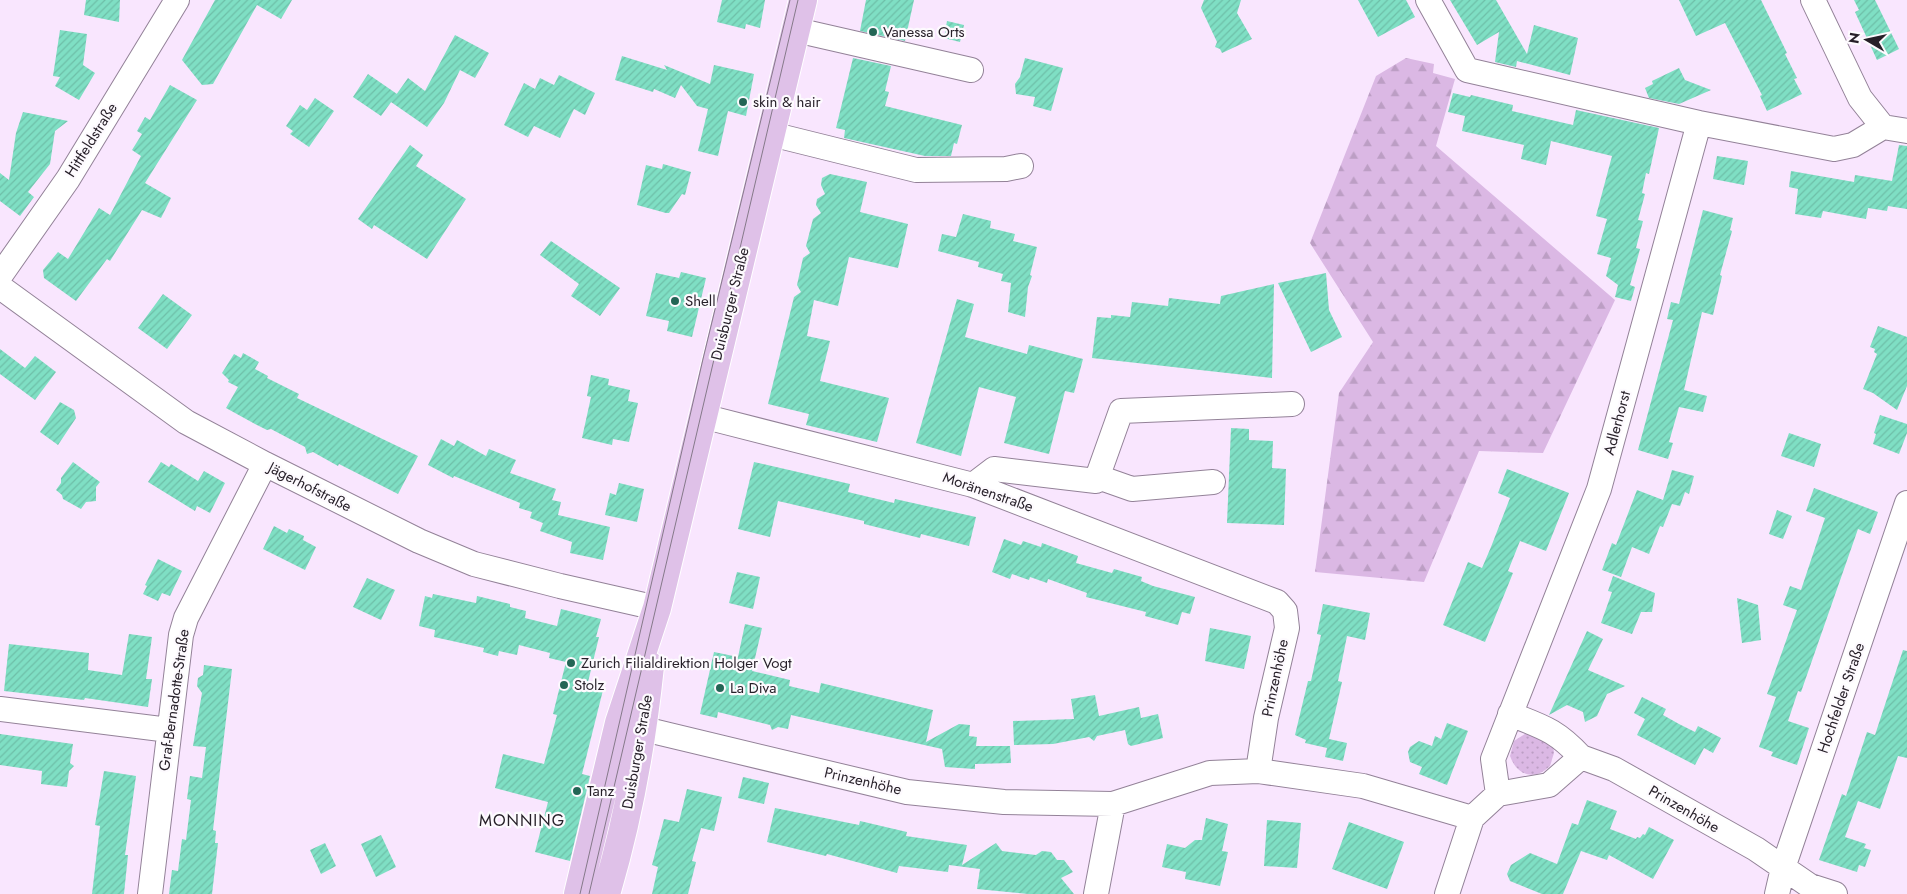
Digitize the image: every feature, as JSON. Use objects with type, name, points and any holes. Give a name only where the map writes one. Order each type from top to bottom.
[{"type":"main road","name":"Duisburger Straße","points":[[580,886],[631,726],[702,416],[803,0]]},
{"type":"main road","name":"Duisburger Straße","points":[[607,892],[614,870],[631,726]]},
{"type":"street","name":"Hittfeldstraße","points":[[0,276],[68,179],[177,0]]},
{"type":"street","points":[[1428,0],[1467,70],[1699,123],[1834,148],[1853,145],[1883,127],[1907,130]]},
{"type":"street","points":[[1814,0],[1860,98],[1883,127]]},
{"type":"street","points":[[796,30],[971,70]]},
{"type":"street","name":"Adlerhorst","points":[[1510,714],[1599,489],[1699,123]]},
{"type":"street","points":[[771,134],[916,170],[1006,169],[1021,166]]},
{"type":"street","name":"Jägerhofstraße","points":[[0,287],[186,422],[419,542],[474,564],[657,608]]},
{"type":"street","points":[[972,485],[994,469],[1096,481],[1121,411],[1292,404]]},
{"type":"street","name":"Moränenstraße","points":[[702,416],[972,485],[1265,596]]},
{"type":"street","name":"Graf-Bernadotte-Straße","points":[[150,894],[181,635],[186,618],[265,464]]},
{"type":"street","points":[[1098,477],[1132,489],[1213,482]]},
{"type":"street","name":"Hochfelder Straße","points":[[1777,894],[1783,868],[1907,503]]},
{"type":"street","name":"Prinzenhöhe","points":[[1258,771],[1266,718],[1286,628],[1284,611],[1276,602],[1265,596]]},
{"type":"street","points":[[0,709],[169,730]]},
{"type":"street","points":[[1498,794],[1493,759],[1510,714]]},
{"type":"street","name":"Prinzenhöhe","points":[[1510,714],[1544,727],[1562,737],[1580,757],[1614,769],[1756,849],[1810,886],[1835,894]]},
{"type":"street","name":"Prinzenhöhe","points":[[631,726],[907,792],[1004,802],[1113,804],[1210,773],[1258,771],[1363,786],[1472,818]]},
{"type":"street","points":[[1447,894],[1472,818],[1498,794],[1549,785],[1580,757]]},
{"type":"street","points":[[1096,894],[1113,804]]},
{"type":"street","points":[[580,886],[607,892]]},
{"type":"green space","points":[[1406,58],[1434,64],[1433,73],[1455,79],[1436,146],[1615,300],[1543,453],[1479,451],[1424,582],[1315,572],[1339,393],[1373,342],[1310,243],[1376,76]]},
{"type":"green space","points":[[1528,732],[1553,745],[1554,753],[1550,766],[1544,771],[1533,775],[1522,772],[1517,768],[1510,756],[1514,741]]},
{"type":"building","points":[[86,0],[120,0],[119,22],[84,15]]},
{"type":"building","points":[[215,0],[292,0],[281,19],[257,5],[213,84],[202,85],[182,60]]},
{"type":"building","points":[[722,0],[765,0],[760,28],[746,24],[745,29],[717,22]]},
{"type":"building","points":[[866,0],[914,0],[905,41],[860,31]]},
{"type":"building","points":[[1204,0],[1241,0],[1237,13],[1252,39],[1222,53],[1220,49],[1215,47],[1217,42],[1201,8]]},
{"type":"building","points":[[1358,0],[1406,0],[1415,17],[1378,37]]},
{"type":"building","points":[[1450,0],[1496,0],[1527,54],[1534,25],[1578,38],[1570,75],[1517,61],[1516,67],[1495,62],[1499,32],[1477,45]]},
{"type":"building","points":[[1679,0],[1761,0],[1787,53],[1785,54],[1797,78],[1794,79],[1802,94],[1767,111],[1760,96],[1762,95],[1725,23],[1696,36]]},
{"type":"building","points":[[1854,0],[1875,0],[1899,49],[1877,60],[1855,12],[1859,10]]},
{"type":"building","points":[[947,21],[964,25],[960,42],[944,38]]},
{"type":"building","points":[[60,30],[87,34],[83,65],[95,73],[79,100],[55,86],[60,77],[53,76]]},
{"type":"building","points":[[455,35],[489,53],[475,78],[460,70],[444,103],[427,127],[391,102],[408,78],[425,91]]},
{"type":"building","points":[[622,56],[667,70],[664,65],[710,84],[714,65],[754,74],[746,116],[728,111],[718,156],[698,151],[708,109],[697,106],[681,85],[675,98],[654,89],[653,92],[615,80]]},
{"type":"building","points":[[853,58],[891,66],[885,91],[889,92],[885,106],[962,125],[957,144],[954,143],[951,156],[925,156],[844,138],[845,130],[836,128]]},
{"type":"building","points":[[1025,58],[1063,68],[1051,111],[1033,106],[1035,97],[1016,94],[1015,84],[1020,77]]},
{"type":"building","points":[[1679,68],[1685,80],[1711,90],[1679,104],[1649,98],[1645,88],[1653,84],[1652,81]]},
{"type":"building","points":[[368,74],[397,94],[381,116],[353,97]]},
{"type":"building","points":[[559,75],[595,93],[585,115],[574,109],[560,138],[534,126],[528,137],[504,125],[524,83],[535,89],[540,78],[554,85]]},
{"type":"building","points":[[170,85],[197,100],[145,183],[171,198],[161,218],[142,210],[110,261],[107,259],[76,301],[44,278],[43,270],[58,252],[68,259],[99,208],[110,215],[141,156],[132,150],[142,134],[137,131],[145,117],[150,120]]},
{"type":"building","points":[[1453,93],[1470,97],[1471,95],[1513,105],[1512,111],[1573,125],[1576,110],[1659,128],[1649,174],[1646,173],[1642,193],[1645,194],[1638,220],[1643,221],[1636,248],[1640,249],[1630,285],[1635,287],[1631,301],[1615,297],[1618,285],[1606,276],[1611,258],[1597,254],[1607,219],[1596,216],[1612,156],[1551,141],[1546,165],[1521,159],[1524,145],[1462,131],[1465,116],[1448,112]]},
{"type":"building","points":[[315,98],[334,111],[309,147],[290,134],[293,131],[286,126],[300,105],[307,110]]},
{"type":"building","points":[[23,112],[68,121],[55,131],[50,164],[28,192],[34,197],[20,216],[0,201],[0,173],[9,180],[16,133]]},
{"type":"building","points":[[410,145],[423,155],[416,166],[466,199],[427,259],[374,225],[372,229],[358,219]]},
{"type":"building","points":[[1899,145],[1907,146],[1907,209],[1888,206],[1887,211],[1868,208],[1866,219],[1823,211],[1821,218],[1795,214],[1798,189],[1789,187],[1791,171],[1854,182],[1855,175],[1892,181]]},
{"type":"building","points":[[1717,156],[1748,161],[1744,185],[1713,179]]},
{"type":"building","points":[[663,164],[691,172],[685,195],[682,194],[669,213],[637,205],[646,165],[662,169]]},
{"type":"building","points":[[830,174],[867,182],[860,212],[908,224],[898,268],[849,257],[838,306],[814,300],[807,336],[830,341],[820,381],[889,398],[877,442],[806,425],[809,414],[768,404],[794,297],[801,292],[797,285],[803,258],[810,253],[806,246],[813,219],[821,213],[816,205],[817,199],[825,194],[821,185],[822,178]]},
{"type":"building","points":[[1703,210],[1733,218],[1730,230],[1732,231],[1720,275],[1722,276],[1713,315],[1702,312],[1684,390],[1707,396],[1703,412],[1679,407],[1669,442],[1673,443],[1668,459],[1638,450],[1673,320],[1667,319],[1671,302],[1679,304]]},
{"type":"building","points":[[963,214],[991,221],[990,228],[1015,234],[1013,241],[1037,247],[1030,275],[1032,276],[1028,287],[1025,317],[1008,312],[1011,283],[1001,281],[1003,274],[978,267],[979,262],[938,251],[942,234],[956,237]]},
{"type":"building","points":[[551,241],[620,288],[600,316],[571,296],[579,284],[540,255]]},
{"type":"building","points":[[681,272],[706,278],[692,337],[667,331],[669,321],[646,316],[656,273],[679,278]]},
{"type":"building","points":[[1326,273],[1329,310],[1342,337],[1311,352],[1278,283]]},
{"type":"building","points":[[1274,284],[1272,378],[1092,358],[1097,317],[1111,318],[1111,315],[1130,317],[1132,302],[1168,306],[1169,298],[1220,304],[1221,296]]},
{"type":"building","points":[[163,294],[192,315],[167,349],[138,328]]},
{"type":"building","points":[[957,299],[974,304],[965,337],[1027,354],[1029,345],[1083,359],[1074,393],[1065,391],[1049,454],[1004,443],[1016,397],[979,387],[961,456],[916,443]]},
{"type":"building","points":[[1878,326],[1907,337],[1907,386],[1897,410],[1873,393],[1863,389],[1877,354],[1874,352],[1875,349],[1870,347]]},
{"type":"building","points":[[0,349],[25,368],[35,356],[56,372],[35,400],[0,374]]},
{"type":"building","points":[[243,353],[259,362],[255,369],[268,376],[267,378],[299,394],[297,398],[418,456],[398,494],[313,452],[307,454],[305,447],[271,429],[267,430],[226,408],[238,387],[228,382],[229,380],[222,373],[234,354],[241,358]]},
{"type":"building","points":[[591,375],[609,379],[608,385],[630,390],[628,401],[638,403],[629,442],[613,439],[612,445],[582,438],[591,397],[587,396]]},
{"type":"building","points":[[60,402],[74,410],[76,418],[58,445],[40,432]]},
{"type":"building","points":[[1880,415],[1907,424],[1907,433],[1899,454],[1873,444],[1876,434],[1874,433]]},
{"type":"building","points":[[1231,428],[1249,429],[1249,440],[1273,441],[1272,468],[1286,469],[1284,525],[1227,523]]},
{"type":"building","points":[[1789,433],[1821,444],[1814,467],[1781,456]]},
{"type":"building","points":[[441,439],[454,446],[457,440],[486,456],[489,449],[516,460],[510,473],[556,489],[552,500],[561,502],[558,515],[610,527],[603,560],[570,553],[572,542],[540,531],[543,523],[530,518],[532,512],[519,508],[520,503],[454,476],[453,478],[428,465]]},
{"type":"building","points":[[73,462],[100,482],[96,487],[96,501],[86,502],[81,509],[63,499],[62,495],[56,490],[61,483],[61,478]]},
{"type":"building","points":[[161,462],[169,467],[171,464],[198,481],[204,471],[225,483],[210,513],[197,506],[195,511],[148,482]]},
{"type":"building","points":[[754,462],[850,484],[848,492],[894,503],[895,499],[976,517],[969,546],[921,534],[920,538],[864,524],[864,521],[778,501],[770,537],[738,529]]},
{"type":"building","points":[[1507,469],[1569,493],[1546,551],[1520,541],[1508,571],[1513,573],[1485,642],[1443,625],[1468,562],[1482,568],[1491,547],[1510,498],[1498,493]]},
{"type":"building","points":[[1672,470],[1694,476],[1689,494],[1685,492],[1680,506],[1672,504],[1663,527],[1660,526],[1649,554],[1632,547],[1621,577],[1602,570],[1612,543],[1616,545],[1637,490],[1663,500]]},
{"type":"building","points":[[619,483],[644,489],[637,522],[605,515],[610,493],[616,495]]},
{"type":"building","points":[[1814,488],[1878,512],[1870,534],[1858,529],[1801,692],[1798,691],[1788,721],[1809,728],[1797,765],[1771,756],[1773,752],[1759,747],[1776,697],[1767,694],[1797,610],[1783,605],[1790,586],[1801,590],[1825,518],[1806,511]]},
{"type":"building","points":[[1777,510],[1792,516],[1783,539],[1769,534]]},
{"type":"building","points":[[274,526],[287,533],[289,529],[304,536],[303,540],[316,547],[305,570],[263,549]]},
{"type":"building","points":[[1004,539],[1021,545],[1023,541],[1041,547],[1042,543],[1078,556],[1076,563],[1112,573],[1114,569],[1142,577],[1141,581],[1153,586],[1195,597],[1190,614],[1182,612],[1178,625],[1145,616],[1146,612],[1086,597],[1087,593],[1048,579],[1047,583],[1030,577],[1029,580],[1012,574],[1010,579],[992,572]]},
{"type":"building","points":[[158,559],[182,571],[170,596],[162,593],[158,601],[143,594],[147,586],[145,585]]},
{"type":"building","points":[[737,572],[760,577],[753,609],[729,603]]},
{"type":"building","points":[[1613,576],[1655,593],[1652,612],[1641,612],[1632,634],[1601,623],[1612,592],[1608,591]]},
{"type":"building","points":[[367,578],[395,590],[381,620],[353,607]]},
{"type":"building","points":[[433,594],[476,603],[477,596],[510,604],[510,607],[526,611],[525,618],[557,626],[561,609],[601,619],[596,637],[599,637],[588,682],[604,686],[582,774],[590,776],[570,861],[535,852],[548,802],[495,788],[503,754],[544,764],[557,715],[553,714],[566,662],[549,658],[550,653],[519,645],[517,655],[499,651],[498,656],[483,652],[484,648],[434,637],[435,630],[419,626],[425,596],[432,598]]},
{"type":"building","points":[[1737,598],[1758,605],[1761,640],[1742,643]]},
{"type":"building","points":[[1323,604],[1370,613],[1365,640],[1347,636],[1338,681],[1342,682],[1329,739],[1347,743],[1343,761],[1325,757],[1327,748],[1305,743],[1306,740],[1295,735],[1308,681],[1311,681],[1321,635],[1317,634]]},
{"type":"building","points":[[745,624],[762,628],[752,671],[790,680],[789,686],[819,693],[821,683],[933,710],[926,742],[959,724],[970,725],[969,736],[977,737],[976,746],[1010,746],[1011,763],[975,764],[975,769],[945,767],[942,749],[791,715],[788,729],[778,727],[772,730],[770,725],[718,712],[717,718],[700,714],[714,652],[738,657]]},
{"type":"building","points":[[1210,628],[1251,636],[1244,669],[1205,661]]},
{"type":"building","points":[[1587,631],[1603,639],[1588,670],[1625,686],[1607,694],[1597,716],[1585,722],[1583,712],[1567,705],[1549,715]]},
{"type":"building","points":[[129,634],[152,637],[146,679],[152,679],[148,707],[85,698],[84,700],[4,691],[9,644],[89,653],[88,670],[122,675]]},
{"type":"building","points":[[1903,650],[1907,651],[1907,758],[1898,756],[1880,809],[1858,801],[1845,837],[1866,844],[1864,848],[1871,850],[1865,867],[1859,865],[1857,872],[1819,860],[1842,794],[1846,796],[1867,732],[1875,735]]},
{"type":"building","points":[[204,665],[232,669],[213,830],[216,831],[215,843],[218,843],[212,894],[169,894],[172,870],[178,871],[182,839],[186,840],[191,800],[187,799],[190,776],[202,778],[206,747],[193,746],[202,693],[197,686],[198,678],[203,675]]},
{"type":"building","points":[[1095,695],[1099,716],[1139,707],[1141,718],[1158,714],[1163,738],[1131,746],[1128,744],[1125,730],[1097,736],[1094,741],[1089,737],[1053,744],[1014,745],[1013,721],[1074,719],[1071,699]]},
{"type":"building","points":[[1642,697],[1666,709],[1663,715],[1679,724],[1695,732],[1698,726],[1721,738],[1713,753],[1704,748],[1695,765],[1637,735],[1645,719],[1634,713]]},
{"type":"building","points":[[1447,723],[1468,731],[1447,785],[1419,774],[1422,767],[1410,762],[1408,752],[1410,747],[1419,741],[1432,746],[1435,736],[1441,739]]},
{"type":"building","points":[[0,734],[73,744],[70,763],[74,766],[69,771],[67,787],[41,784],[42,771],[0,765]]},
{"type":"building","points":[[104,771],[136,776],[125,855],[128,855],[124,894],[92,894],[100,826],[95,825]]},
{"type":"building","points":[[743,777],[769,783],[764,804],[738,798]]},
{"type":"building","points":[[687,789],[722,797],[714,831],[701,828],[692,861],[696,862],[688,894],[652,894],[658,867],[652,865],[664,819],[679,822]]},
{"type":"building","points":[[1587,800],[1617,811],[1610,829],[1636,839],[1637,837],[1640,838],[1643,834],[1645,835],[1649,827],[1674,840],[1653,879],[1609,855],[1607,860],[1581,851],[1563,894],[1542,894],[1510,881],[1507,874],[1511,865],[1530,853],[1557,864],[1572,823],[1578,825]]},
{"type":"building","points":[[775,808],[859,825],[860,821],[907,832],[906,836],[967,845],[962,865],[996,843],[1002,851],[1036,855],[1042,851],[1051,852],[1057,860],[1064,860],[1073,872],[1061,878],[1074,894],[1028,894],[977,889],[980,869],[949,865],[948,872],[899,866],[897,873],[827,854],[826,856],[767,842]]},
{"type":"building","points":[[1206,818],[1228,824],[1222,851],[1228,852],[1220,886],[1185,879],[1186,872],[1162,867],[1167,844],[1185,848],[1195,840],[1202,840]]},
{"type":"building","points":[[1267,820],[1301,823],[1297,868],[1264,866]]},
{"type":"building","points":[[1349,822],[1404,842],[1387,889],[1332,869]]},
{"type":"building","points":[[381,835],[396,867],[376,877],[361,844]]},
{"type":"building","points":[[325,843],[336,866],[321,874],[310,850]]},
{"type":"tram line","points":[[580,894],[703,359],[790,0]]},
{"type":"tram line","points":[[589,894],[798,0]]},
{"type":"place","name":"Vanessa Orts","points":[[873,32]]},
{"type":"place","name":"skin & hair","points":[[743,102]]},
{"type":"place","name":"Shell","points":[[675,301]]},
{"type":"place","name":"Zurich Filialdirektion Holger Vogt","points":[[571,663]]},
{"type":"place","name":"Stolz","points":[[564,685]]},
{"type":"place","name":"La Diva","points":[[720,688]]},
{"type":"place","name":"Tanz","points":[[577,791]]},
{"type":"district","name":"MONNING","points":[[522,820]]}]
